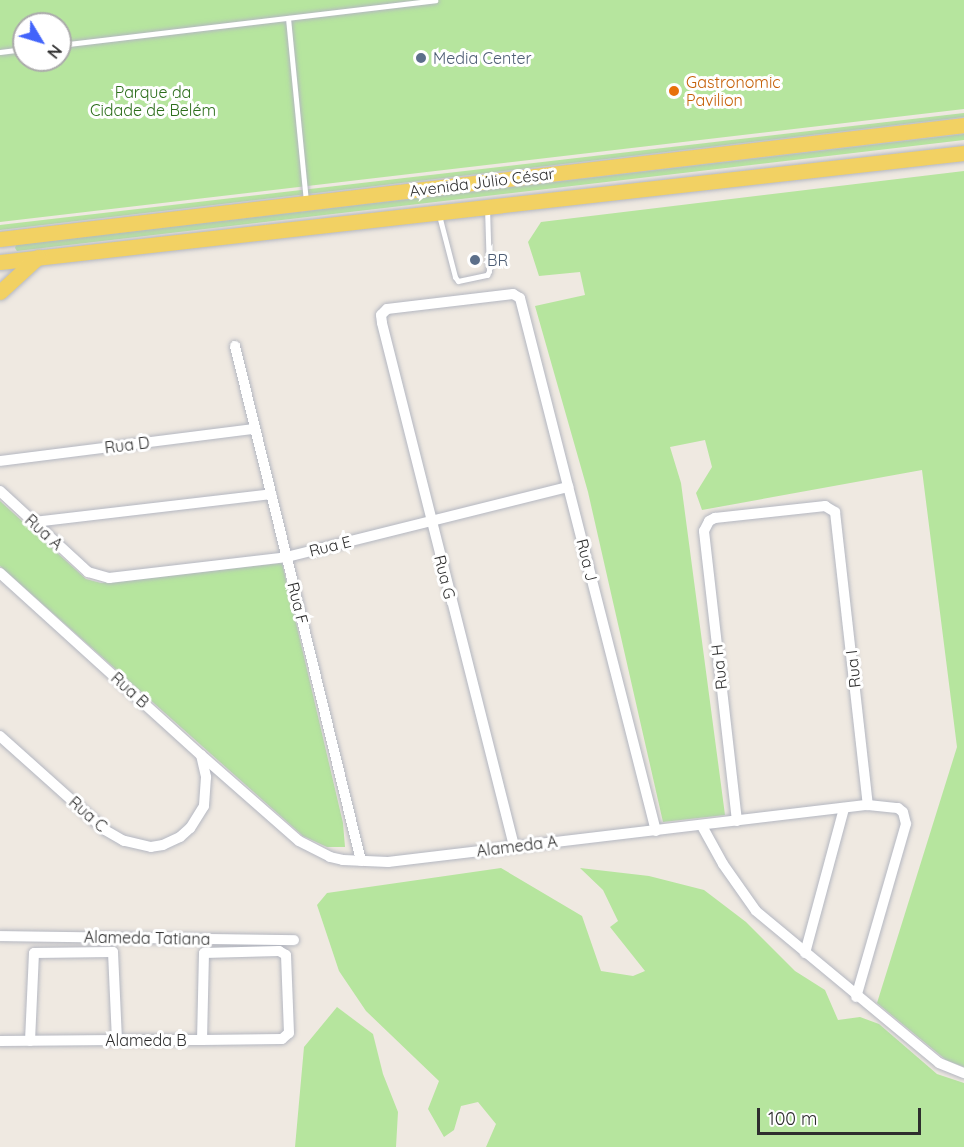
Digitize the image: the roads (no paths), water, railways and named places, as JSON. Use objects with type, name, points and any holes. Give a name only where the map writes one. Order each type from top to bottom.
[{"type":"main road","name":"Avenida Júlio César","points":[[0,239],[964,125]]},
{"type":"main road","name":"Avenida Júlio César","points":[[1,257],[38,257],[964,153]]},
{"type":"main road","points":[[1,257],[1,290]]},
{"type":"main road","points":[[1,290],[38,257]]},
{"type":"street","name":"Rua J","points":[[387,309],[513,294],[520,298],[656,831]]},
{"type":"street","name":"Rua G","points":[[387,309],[381,318],[514,846]]},
{"type":"street","name":"Rua F","points":[[235,345],[361,861]]},
{"type":"street","name":"Rua D","points":[[0,461],[255,429]]},
{"type":"street","name":"Rua E","points":[[88,572],[109,578],[287,557],[568,487]]},
{"type":"street","name":"Rua A","points":[[0,491],[88,572]]},
{"type":"street","points":[[34,522],[271,494]]},
{"type":"street","name":"Rua I","points":[[715,518],[825,506],[835,512],[868,805]]},
{"type":"street","name":"Rua H","points":[[715,518],[709,521],[704,531],[737,821]]},
{"type":"street","name":"Rua B","points":[[0,573],[201,754]]},
{"type":"street","name":"Rua C","points":[[0,736],[114,836],[137,845],[151,847],[180,837],[200,817],[206,794],[201,754]]},
{"type":"street","name":"Alameda A","points":[[201,754],[299,841],[330,857],[361,861],[388,862],[868,805],[898,808],[903,812],[906,824],[856,997]]},
{"type":"street","points":[[805,953],[844,808]]},
{"type":"street","points":[[702,825],[723,864],[756,911],[856,997],[939,1063],[964,1073]]},
{"type":"street","name":"Alameda Tatiana","points":[[0,936],[294,940]]},
{"type":"street","name":"Alameda Tatiana","points":[[202,1040],[204,953],[279,951],[286,955],[289,1033]]},
{"type":"street","points":[[30,1041],[34,953],[113,952],[117,1040]]},
{"type":"street","name":"Alameda B","points":[[0,1041],[282,1039],[289,1033]]},
{"type":"lane","points":[[72,44],[435,0]]},
{"type":"lane","points":[[288,18],[306,202]]},
{"type":"lane","points":[[439,213],[455,277],[458,280],[487,275],[489,271],[488,208]]},
{"type":"place","name":"Media Center","points":[[421,58]]},
{"type":"place","name":"Gastronomic Pavilion","points":[[674,91]]},
{"type":"place","name":"BR","points":[[475,260]]},
{"type":"park label","name":"Parque da Cidade de Belém","points":[[153,101]]}]
